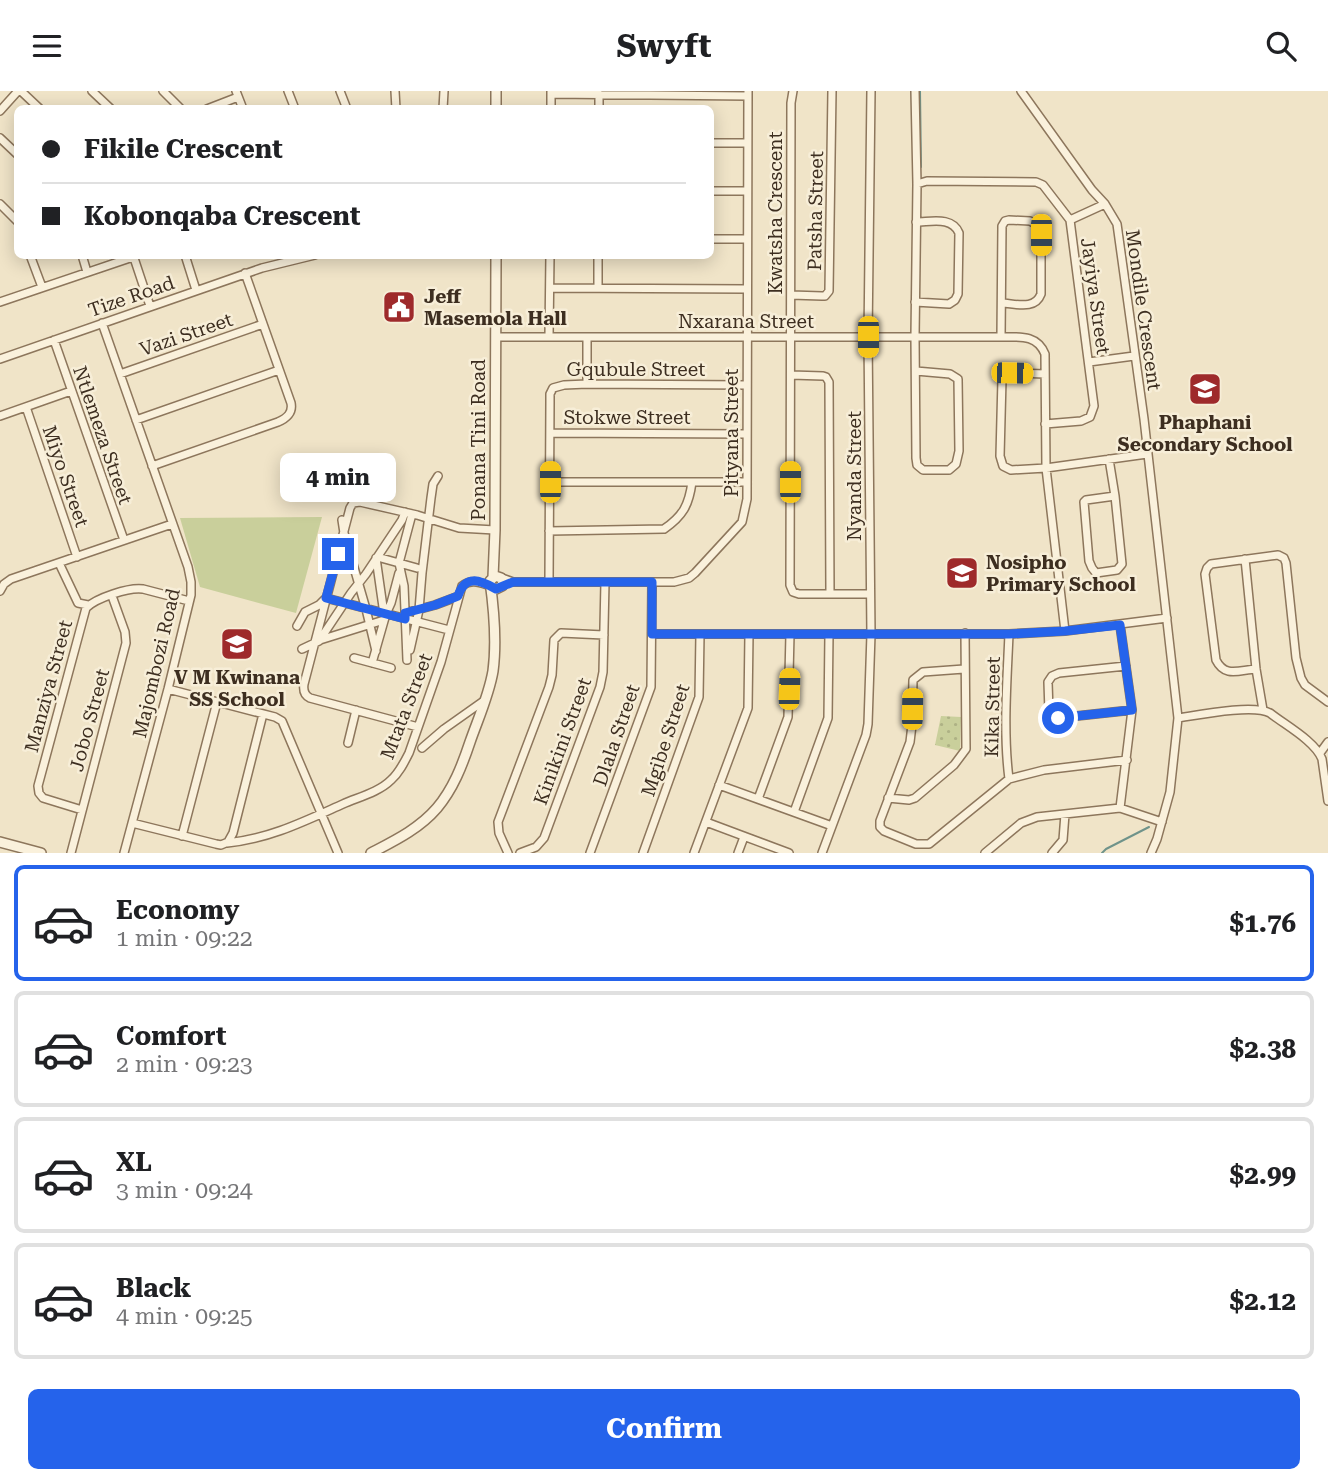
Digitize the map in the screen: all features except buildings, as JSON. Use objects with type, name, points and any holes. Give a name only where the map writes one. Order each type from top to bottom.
[{"type":"street","points":[[0,111],[19,91],[35,105]]},
{"type":"street","points":[[92,91],[107,105]]},
{"type":"street","points":[[163,91],[177,105]]},
{"type":"street","points":[[395,91],[395,105]]},
{"type":"street","name":"Kwatsha Crescent","points":[[793,91],[790,585],[793,592],[799,594],[870,594]]},
{"type":"street","name":"Patsha Street","points":[[791,295],[825,296],[829,291],[832,91]]},
{"type":"street","name":"Nyanda Street","points":[[822,853],[868,730],[871,634],[868,337],[871,91]]},
{"type":"street","points":[[915,91],[917,184],[915,302],[917,465],[923,470],[950,470],[956,464],[959,451],[958,379],[953,375],[916,371]]},
{"type":"street","name":"Mondile Crescent","points":[[1021,91],[1117,224],[1178,718],[1170,792],[1151,853]]},
{"type":"street","points":[[551,93],[748,93]]},
{"type":"street","name":"Pityana Street","points":[[497,582],[683,580],[700,569],[742,522],[746,507],[747,482],[748,93]]},
{"type":"street","points":[[215,105],[237,94]]},
{"type":"street","points":[[599,95],[599,105]]},
{"type":"street","points":[[0,138],[14,151]]},
{"type":"street","points":[[714,143],[747,143]]},
{"type":"street","name":"Jayiya Street","points":[[917,184],[927,181],[1036,182],[1043,185],[1070,220],[1094,406],[1090,417],[1081,421],[1045,424]]},
{"type":"street","points":[[714,191],[747,191]]},
{"type":"street","points":[[0,204],[14,218]]},
{"type":"street","points":[[1070,220],[1105,204]]},
{"type":"street","points":[[1001,337],[1001,228],[1009,220],[1032,222],[1040,230],[1041,294],[1038,302],[1032,305],[1002,303]]},
{"type":"street","points":[[915,302],[949,303],[957,297],[959,233],[956,226],[946,222],[916,222]]},
{"type":"street","points":[[714,239],[747,239]]},
{"type":"street","points":[[32,259],[42,287]]},
{"type":"street","points":[[83,259],[87,272]]},
{"type":"street","points":[[0,302],[124,259]]},
{"type":"street","points":[[134,259],[150,306]]},
{"type":"street","points":[[186,259],[196,290]]},
{"type":"street","name":"Tize Road","points":[[0,359],[272,264],[296,259]]},
{"type":"street","name":"Ponana Tini Road","points":[[371,853],[411,831],[429,816],[447,795],[462,765],[493,670],[497,582],[496,259]]},
{"type":"street","points":[[550,259],[550,336]]},
{"type":"street","points":[[598,259],[598,287]]},
{"type":"street","points":[[152,466],[285,419],[290,414],[292,405],[246,273]]},
{"type":"street","points":[[551,288],[747,289]]},
{"type":"street","name":"Majombozi Road","points":[[102,323],[190,576],[191,589],[168,689],[124,853]]},
{"type":"street","name":"Vazi Street","points":[[120,374],[263,324]]},
{"type":"street","name":"Nxarana Street","points":[[496,337],[1001,337],[1036,341],[1045,354],[1045,468],[1065,631]]},
{"type":"street","points":[[587,337],[587,384]]},
{"type":"street","name":"Ntlemeza Street","points":[[54,340],[124,540]]},
{"type":"street","points":[[1089,362],[1134,356]]},
{"type":"street","points":[[136,420],[279,370]]},
{"type":"street","points":[[1045,374],[1012,373],[1002,379],[1000,456],[1003,466],[1011,470],[1045,468],[1147,454]]},
{"type":"street","points":[[791,375],[825,377],[828,380],[830,593]]},
{"type":"street","name":"Gqubule Street","points":[[549,582],[551,390],[557,386],[587,384],[747,385]]},
{"type":"street","points":[[0,416],[71,391]]},
{"type":"street","name":"Miyo Street","points":[[26,407],[77,557]]},
{"type":"street","name":"Stokwe Street","points":[[550,433],[747,434]]},
{"type":"street","points":[[1109,459],[1115,496],[1122,563],[1117,570],[1096,573],[1089,561],[1084,502],[1115,496]]},
{"type":"street","points":[[410,650],[419,610],[433,484],[438,476]]},
{"type":"street","points":[[550,482],[747,482]]},
{"type":"street","points":[[549,531],[664,529],[687,506],[692,482]]},
{"type":"street","points":[[418,727],[310,698],[305,694],[304,684],[350,508],[355,502],[363,502],[466,529],[495,530]]},
{"type":"street","points":[[317,642],[409,513]]},
{"type":"street","points":[[372,663],[384,616],[394,596],[409,513]]},
{"type":"street","points":[[342,520],[376,651]]},
{"type":"street","points":[[0,591],[11,579],[172,524]]},
{"type":"street","points":[[1256,669],[1229,671],[1218,665],[1206,570],[1211,564],[1278,555],[1284,558],[1301,678],[1305,685],[1328,702]]},
{"type":"street","points":[[378,557],[399,566],[417,569]]},
{"type":"street","points":[[378,557],[384,616]]},
{"type":"street","points":[[1245,559],[1263,710]]},
{"type":"street","points":[[59,563],[78,603],[88,605]]},
{"type":"street","points":[[399,566],[404,586],[407,660]]},
{"type":"street","points":[[326,598],[384,616],[405,616],[458,596],[466,583],[497,582]]},
{"type":"street","name":"Kinikini Street","points":[[520,853],[540,844],[546,833],[600,687],[603,671],[604,582]]},
{"type":"street","name":"Dlala Street","points":[[590,853],[650,692],[652,582]]},
{"type":"street","name":"Manziya Street","points":[[82,810],[46,799],[39,793],[38,786],[88,605],[139,588],[189,601]]},
{"type":"street","name":"Jobo Street","points":[[71,853],[126,643],[125,632],[112,596]]},
{"type":"street","name":"Mtata Street","points":[[132,823],[216,844],[254,839],[280,832],[391,781],[409,753],[438,671],[458,596]]},
{"type":"street","points":[[297,626],[305,612],[326,598]]},
{"type":"street","points":[[302,649],[370,624],[384,616]]},
{"type":"street","points":[[405,616],[449,630]]},
{"type":"street","points":[[652,634],[1009,634],[1065,631],[1167,618]]},
{"type":"street","points":[[1120,625],[1132,710],[1120,808]]},
{"type":"street","points":[[508,853],[499,833],[498,822],[549,687],[554,639],[561,633],[604,635]]},
{"type":"street","points":[[794,812],[828,718],[829,633]]},
{"type":"street","points":[[888,799],[915,798],[954,765],[964,752],[965,633]]},
{"type":"street","name":"Mgibe Street","points":[[643,853],[699,697],[700,634]]},
{"type":"street","points":[[694,853],[748,708],[749,634]]},
{"type":"street","points":[[758,799],[788,717],[790,634]]},
{"type":"street","name":"Kika Street","points":[[1009,634],[1009,779]]},
{"type":"street","points":[[354,658],[391,668]]},
{"type":"street","points":[[1126,666],[1052,675],[1048,682],[1049,712],[1058,718],[1132,710]]},
{"type":"street","points":[[964,669],[923,672],[913,680],[910,742],[880,827],[900,838],[925,845],[935,840],[1009,779],[1044,770],[1127,760]]},
{"type":"street","points":[[168,689],[279,719],[285,725],[339,852]]},
{"type":"street","points":[[422,748],[485,699]]},
{"type":"street","points":[[183,836],[217,702]]},
{"type":"street","points":[[1178,718],[1263,710],[1309,742],[1320,753],[1328,801]]},
{"type":"street","points":[[348,743],[356,711]]},
{"type":"street","points":[[227,843],[233,833],[263,714]]},
{"type":"street","points":[[1320,753],[1328,743]]},
{"type":"street","points":[[719,785],[832,826]]},
{"type":"street","points":[[985,853],[1025,821],[1037,817],[1120,808],[1162,822]]},
{"type":"street","points":[[1052,853],[1063,840],[1065,814]]},
{"type":"street","points":[[706,822],[789,853]]},
{"type":"street","points":[[738,853],[744,837]]},
{"type":"street","points":[[0,842],[41,853]]},
{"type":"street","name":"Ponana Tini Road","points":[[361,853],[387,843]]},
{"type":"green space","points":[[322,517],[296,613],[200,587],[180,518]]},
{"type":"green space","points":[[941,716],[961,717],[960,751],[935,745]]},
{"type":"waterway","points":[[920,91],[921,167]]},
{"type":"waterway","points":[[1102,853],[1149,827]]},
{"type":"place","name":"Jeff Masemola Hall","points":[[399,307]]},
{"type":"place","name":"Phaphani Secondary School","points":[[1205,389]]},
{"type":"place","name":"Nosipho Primary School","points":[[962,573]]},
{"type":"place","name":"V M Kwinana SS School","points":[[237,644]]},
{"type":"route","points":[[338,554],[326,598],[405,619],[405,613],[458,596],[462,586],[468,582],[481,582],[499,589],[513,582],[652,582],[652,634],[1009,634],[1120,625],[1132,710],[1058,718]]}]
